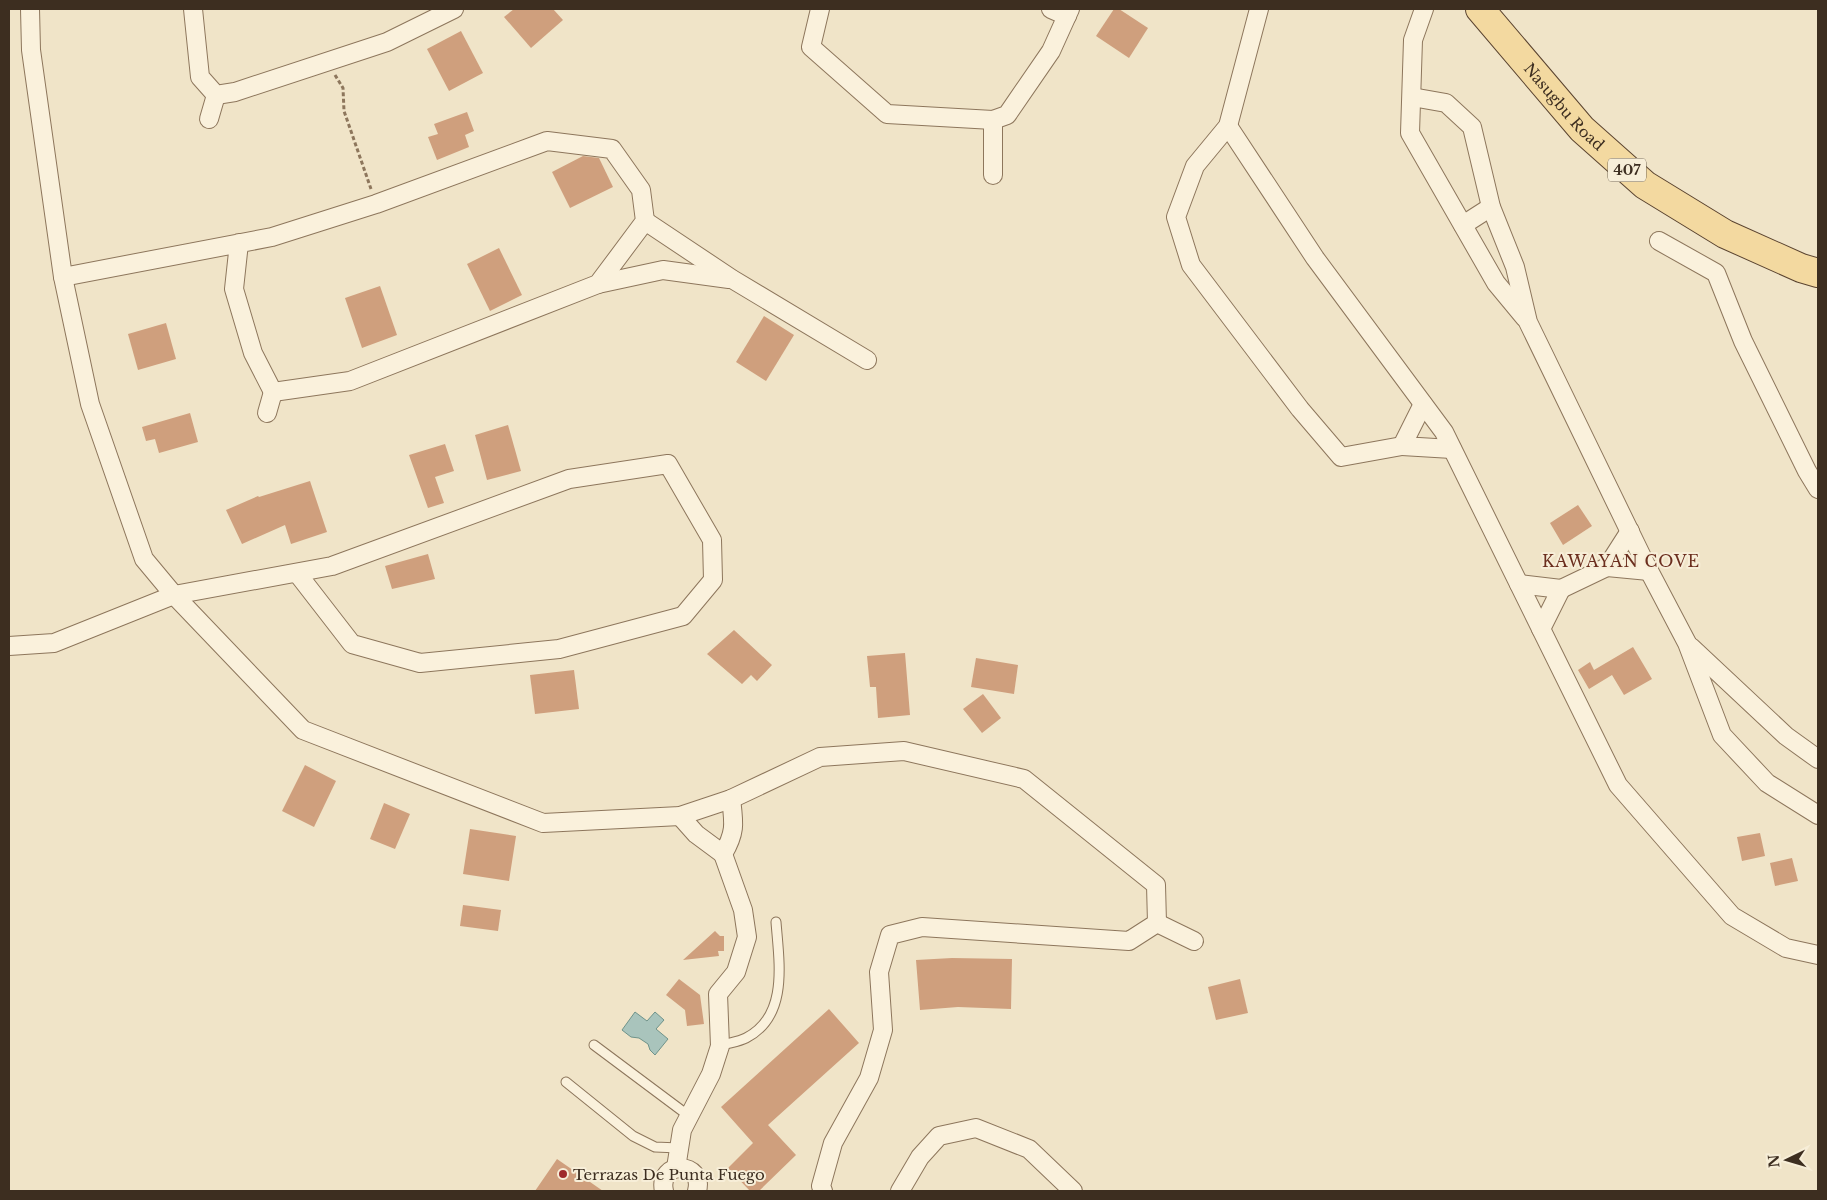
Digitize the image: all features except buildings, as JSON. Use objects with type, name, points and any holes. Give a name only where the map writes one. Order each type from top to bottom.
[{"type":"main road","name":"Nasugbu Road","points":[[1480,9],[1582,129],[1645,185],[1725,234],[1801,268],[1818,273]]},
{"type":"street","points":[[30,9],[31,50],[63,277],[90,404],[144,559],[174,595],[303,730],[542,823],[680,816],[731,799],[820,757],[904,751],[1024,779],[1156,885],[1158,923]]},
{"type":"street","points":[[193,9],[200,77],[216,95]]},
{"type":"street","points":[[216,95],[235,92],[387,42],[454,9]]},
{"type":"street","points":[[820,9],[811,47],[887,114],[993,120],[1007,115],[1051,51],[1068,13],[1051,9]]},
{"type":"street","points":[[1259,9],[1228,126],[1195,166],[1176,217],[1191,265],[1300,409],[1341,457],[1402,446],[1452,449]]},
{"type":"street","points":[[1424,9],[1413,40],[1410,133],[1496,283],[1528,322]]},
{"type":"street","points":[[209,119],[216,95]]},
{"type":"street","points":[[1412,97],[1446,103],[1472,127],[1491,207],[1515,267],[1528,322],[1649,571],[1687,644],[1722,735],[1766,783],[1818,816]]},
{"type":"street","points":[[992,175],[993,120]]},
{"type":"street","points":[[1228,126],[1315,258],[1444,432],[1618,785],[1732,916],[1786,948],[1817,957]]},
{"type":"street","points":[[63,277],[272,237],[376,204],[547,141],[612,149],[642,190],[645,221],[598,284]]},
{"type":"street","points":[[1463,225],[1491,207]]},
{"type":"street","points":[[645,221],[732,279],[867,360]]},
{"type":"street","points":[[1659,241],[1716,273],[1744,341],[1807,471],[1818,489]]},
{"type":"street","points":[[239,243],[234,289],[253,353],[274,392],[268,413]]},
{"type":"street","points":[[274,392],[350,381],[598,284],[663,270],[732,279]]},
{"type":"street","points":[[1402,446],[1423,404]]},
{"type":"street","points":[[9,646],[54,643],[174,595],[332,566],[569,480],[668,464],[712,540],[713,580],[684,616],[559,649],[420,664],[352,644],[296,573]]},
{"type":"street","points":[[1519,584],[1562,589],[1607,567],[1630,531]]},
{"type":"street","points":[[1607,567],[1649,571]]},
{"type":"street","points":[[1541,629],[1562,589]]},
{"type":"street","points":[[1687,644],[1786,736],[1818,759]]},
{"type":"street","points":[[723,854],[731,840],[734,829],[731,799]]},
{"type":"street","points":[[676,1168],[682,1130],[711,1074],[720,1046],[718,994],[736,972],[747,937],[743,910],[723,854],[696,834],[680,816]]},
{"type":"street","points":[[1158,923],[1194,940]]},
{"type":"street","points":[[823,1191],[821,1186],[833,1143],[869,1078],[883,1030],[879,972],[890,935],[922,927],[1128,940],[1158,923]]},
{"type":"street","points":[[900,1191],[920,1156],[939,1136],[976,1128],[1030,1149],[1073,1191]]},
{"type":"street","points":[[664,1191],[664,1179],[676,1168],[685,1168],[694,1174],[698,1182],[697,1191]]},
{"type":"lane","points":[[720,1046],[746,1038],[764,1025],[776,1004],[780,969],[776,922]]},
{"type":"lane","points":[[594,1045],[690,1116]]},
{"type":"lane","points":[[566,1082],[632,1136],[655,1147],[679,1148]]},
{"type":"path","points":[[328,61],[343,88],[344,111],[376,204]]},
{"type":"water","points":[[635,1012],[647,1021],[655,1012],[664,1020],[656,1029],[668,1039],[655,1055],[650,1050],[648,1044],[639,1038],[631,1037],[622,1030]]},
{"type":"place","name":"Terrazas De Punta Fuego","points":[[563,1174]]},
{"type":"district","name":"KAWAYAN COVE","points":[[1621,561]]}]
